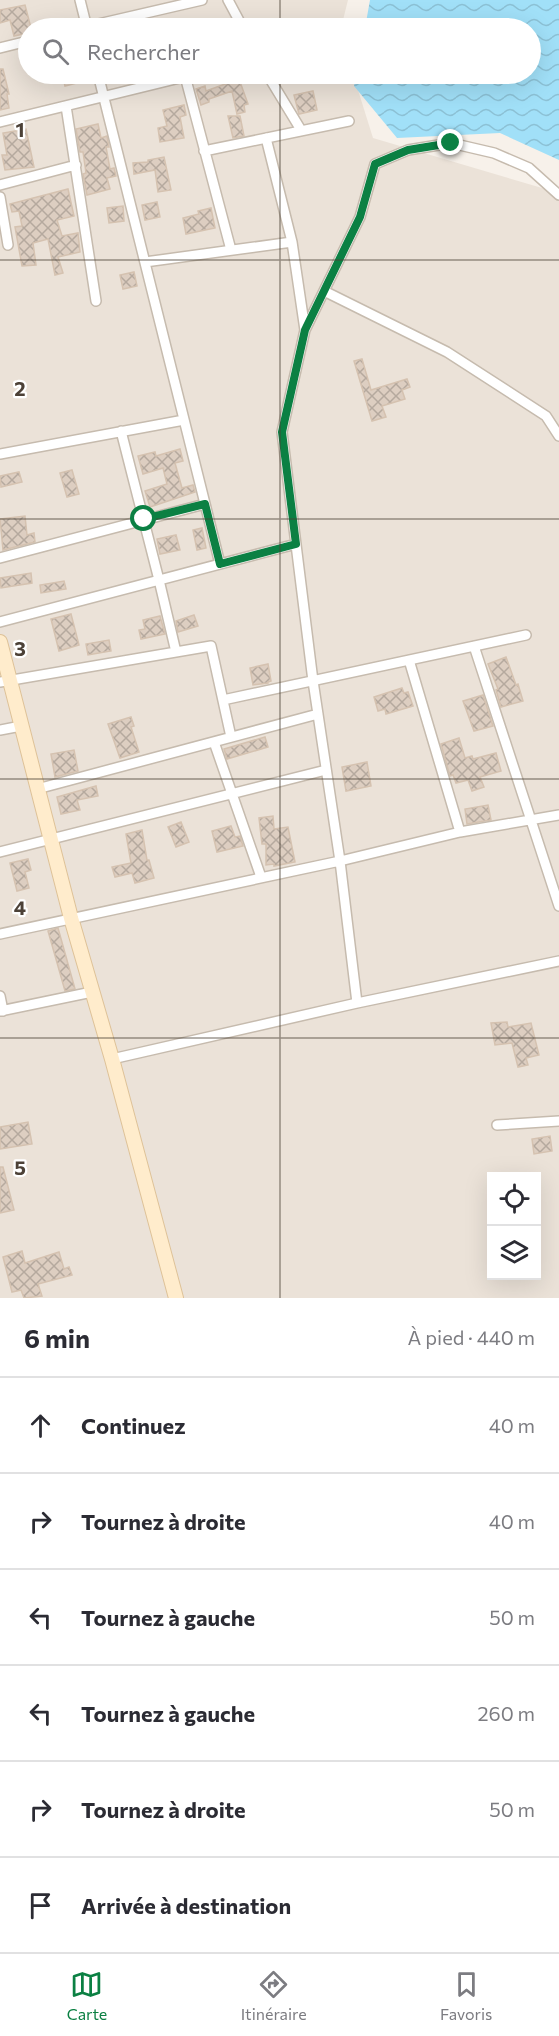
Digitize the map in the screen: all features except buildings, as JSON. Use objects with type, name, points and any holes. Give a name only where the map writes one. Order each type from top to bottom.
[{"type":"main road","points":[[0,642],[4,682],[21,726],[71,918],[112,1059],[176,1298]]},
{"type":"street","points":[[80,0],[83,18]]},
{"type":"street","points":[[127,18],[202,0]]},
{"type":"street","points":[[228,0],[238,18]]},
{"type":"street","points":[[0,48],[18,44]]},
{"type":"street","points":[[101,84],[220,564]]},
{"type":"street","points":[[0,122],[153,84]]},
{"type":"street","points":[[187,84],[231,250]]},
{"type":"street","points":[[273,84],[301,130]]},
{"type":"street","points":[[66,106],[96,301]]},
{"type":"street","points":[[204,151],[349,121]]},
{"type":"street","points":[[266,138],[292,242],[305,330]]},
{"type":"street","points":[[357,1003],[282,432],[305,330],[360,217],[375,164],[408,150],[451,143],[494,153],[529,168],[559,195]]},
{"type":"street","points":[[0,185],[75,165]]},
{"type":"street","points":[[0,197],[8,245]]},
{"type":"street","points":[[145,262],[292,242]]},
{"type":"street","points":[[324,291],[447,352],[546,416],[559,436]]},
{"type":"street","points":[[0,454],[184,420]]},
{"type":"street","points":[[121,431],[176,652]]},
{"type":"street","points":[[0,558],[205,504]]},
{"type":"street","points":[[0,622],[296,544]]},
{"type":"street","points":[[223,700],[526,635]]},
{"type":"street","points":[[4,682],[211,646],[231,737]]},
{"type":"street","points":[[474,646],[559,906]]},
{"type":"street","points":[[409,660],[460,832]]},
{"type":"street","points":[[37,789],[318,714]]},
{"type":"street","points":[[0,730],[21,726]]},
{"type":"street","points":[[214,742],[261,877]]},
{"type":"street","points":[[0,852],[326,770]]},
{"type":"street","points":[[0,934],[340,861],[460,832],[559,814]]},
{"type":"street","points":[[112,1059],[357,1003],[559,961]]},
{"type":"street","points":[[0,996],[2,1011],[93,992]]},
{"type":"street","points":[[497,1125],[559,1121]]},
{"type":"shaded area","points":[[0,0],[348,0],[344,18],[18,18],[18,84],[356,84],[373,138],[559,193],[559,1298],[0,1298]]},
{"type":"water","points":[[370,0],[559,0],[559,160],[500,133],[397,138],[354,86],[354,84],[541,84],[541,18],[367,18]]},
{"type":"route","points":[[144,519],[205,504],[220,564],[296,544],[282,432],[305,330],[360,217],[375,164],[408,150],[451,143]]}]
